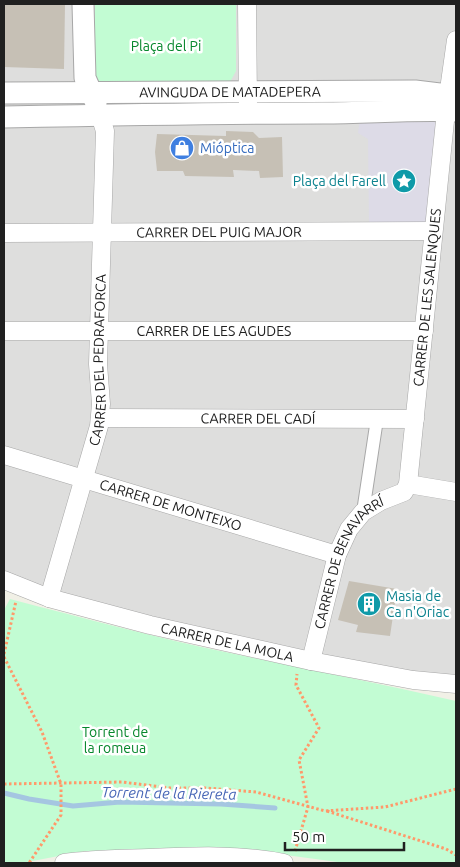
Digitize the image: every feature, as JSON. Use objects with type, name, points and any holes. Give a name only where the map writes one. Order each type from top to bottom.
[{"type":"street","points":[[83,4],[85,78],[100,115]]},
{"type":"street","points":[[248,4],[248,102]]},
{"type":"street","name":"CARRER DE LES SALENQUES","points":[[408,484],[433,231],[452,103],[456,40]]},
{"type":"street","name":"AVINGUDA DE MATADEPERA","points":[[4,93],[92,92],[248,102],[326,113],[417,110],[452,103]]},
{"type":"street","name":"AVINGUDA DE MATADEPERA","points":[[4,117],[100,115],[248,102]]},
{"type":"street","name":"CARRER DEL PEDRAFORCA","points":[[49,598],[100,418],[101,404],[98,364],[105,131],[100,115]]},
{"type":"street","name":"CARRER DEL PUIG MAJOR","points":[[4,233],[433,231]]},
{"type":"street","name":"CARRER DE LES AGUDES","points":[[4,331],[424,330]]},
{"type":"street","name":"CARRER DEL CADÍ","points":[[100,418],[415,420]]},
{"type":"street","points":[[363,512],[377,419]]},
{"type":"street","name":"CARRER DE MONTEIXO","points":[[4,455],[337,555]]},
{"type":"street","points":[[408,484],[456,492]]},
{"type":"street","name":"CARRER DE BENAVARRÍ","points":[[305,660],[337,555],[348,529],[363,512],[381,501],[404,492],[408,484]]},
{"type":"street","name":"CARRER DE LA MOLA","points":[[12,583],[49,598],[150,625],[305,660],[413,680],[456,684]]},
{"type":"street","points":[[64,863],[85,860],[192,856],[269,860],[289,859]]},
{"type":"path","points":[[12,583],[4,656],[42,732],[61,784],[61,815],[29,863]]},
{"type":"path","points":[[289,859],[308,807],[299,760],[319,728],[296,685],[305,660]]},
{"type":"path","points":[[4,784],[122,782],[170,788],[206,788],[256,792],[325,811],[446,849],[456,855]]},
{"type":"path","points":[[325,811],[385,808],[456,789]]},
{"type":"shaded area","points":[[4,4],[456,4],[456,692],[311,661],[4,577]]},
{"type":"shaded area","name":"Plaça del Farell","points":[[360,119],[445,119],[434,223],[369,224],[368,139],[358,133]]},
{"type":"green space","name":"Plaça del Pi","points":[[95,4],[236,4],[236,71],[229,84],[100,83],[95,74]]},
{"type":"green space","name":"Torrent de la romeua","points":[[10,599],[175,641],[456,701],[456,863],[345,863],[233,848],[85,851],[22,863],[4,863],[4,610]]},
{"type":"building","points":[[4,4],[65,4],[64,69],[4,67]]},
{"type":"building","points":[[226,131],[253,132],[259,138],[282,137],[283,177],[260,178],[259,171],[233,170],[234,177],[185,176],[183,171],[157,171],[155,152],[157,134],[226,136]]},
{"type":"building","name":"Masia de Ca n'Oriac","points":[[349,581],[397,589],[390,636],[356,632],[358,625],[338,620]]},
{"type":"waterway","name":"Torrent de la Riereta","points":[[4,793],[73,806],[120,802],[221,804],[275,808]]},
{"type":"place","name":"Mióptica","points":[[182,148]]},
{"type":"place","name":"Plaça del Farell","points":[[404,181]]},
{"type":"place","name":"Masia de Ca n'Oriac","points":[[369,604]]}]
